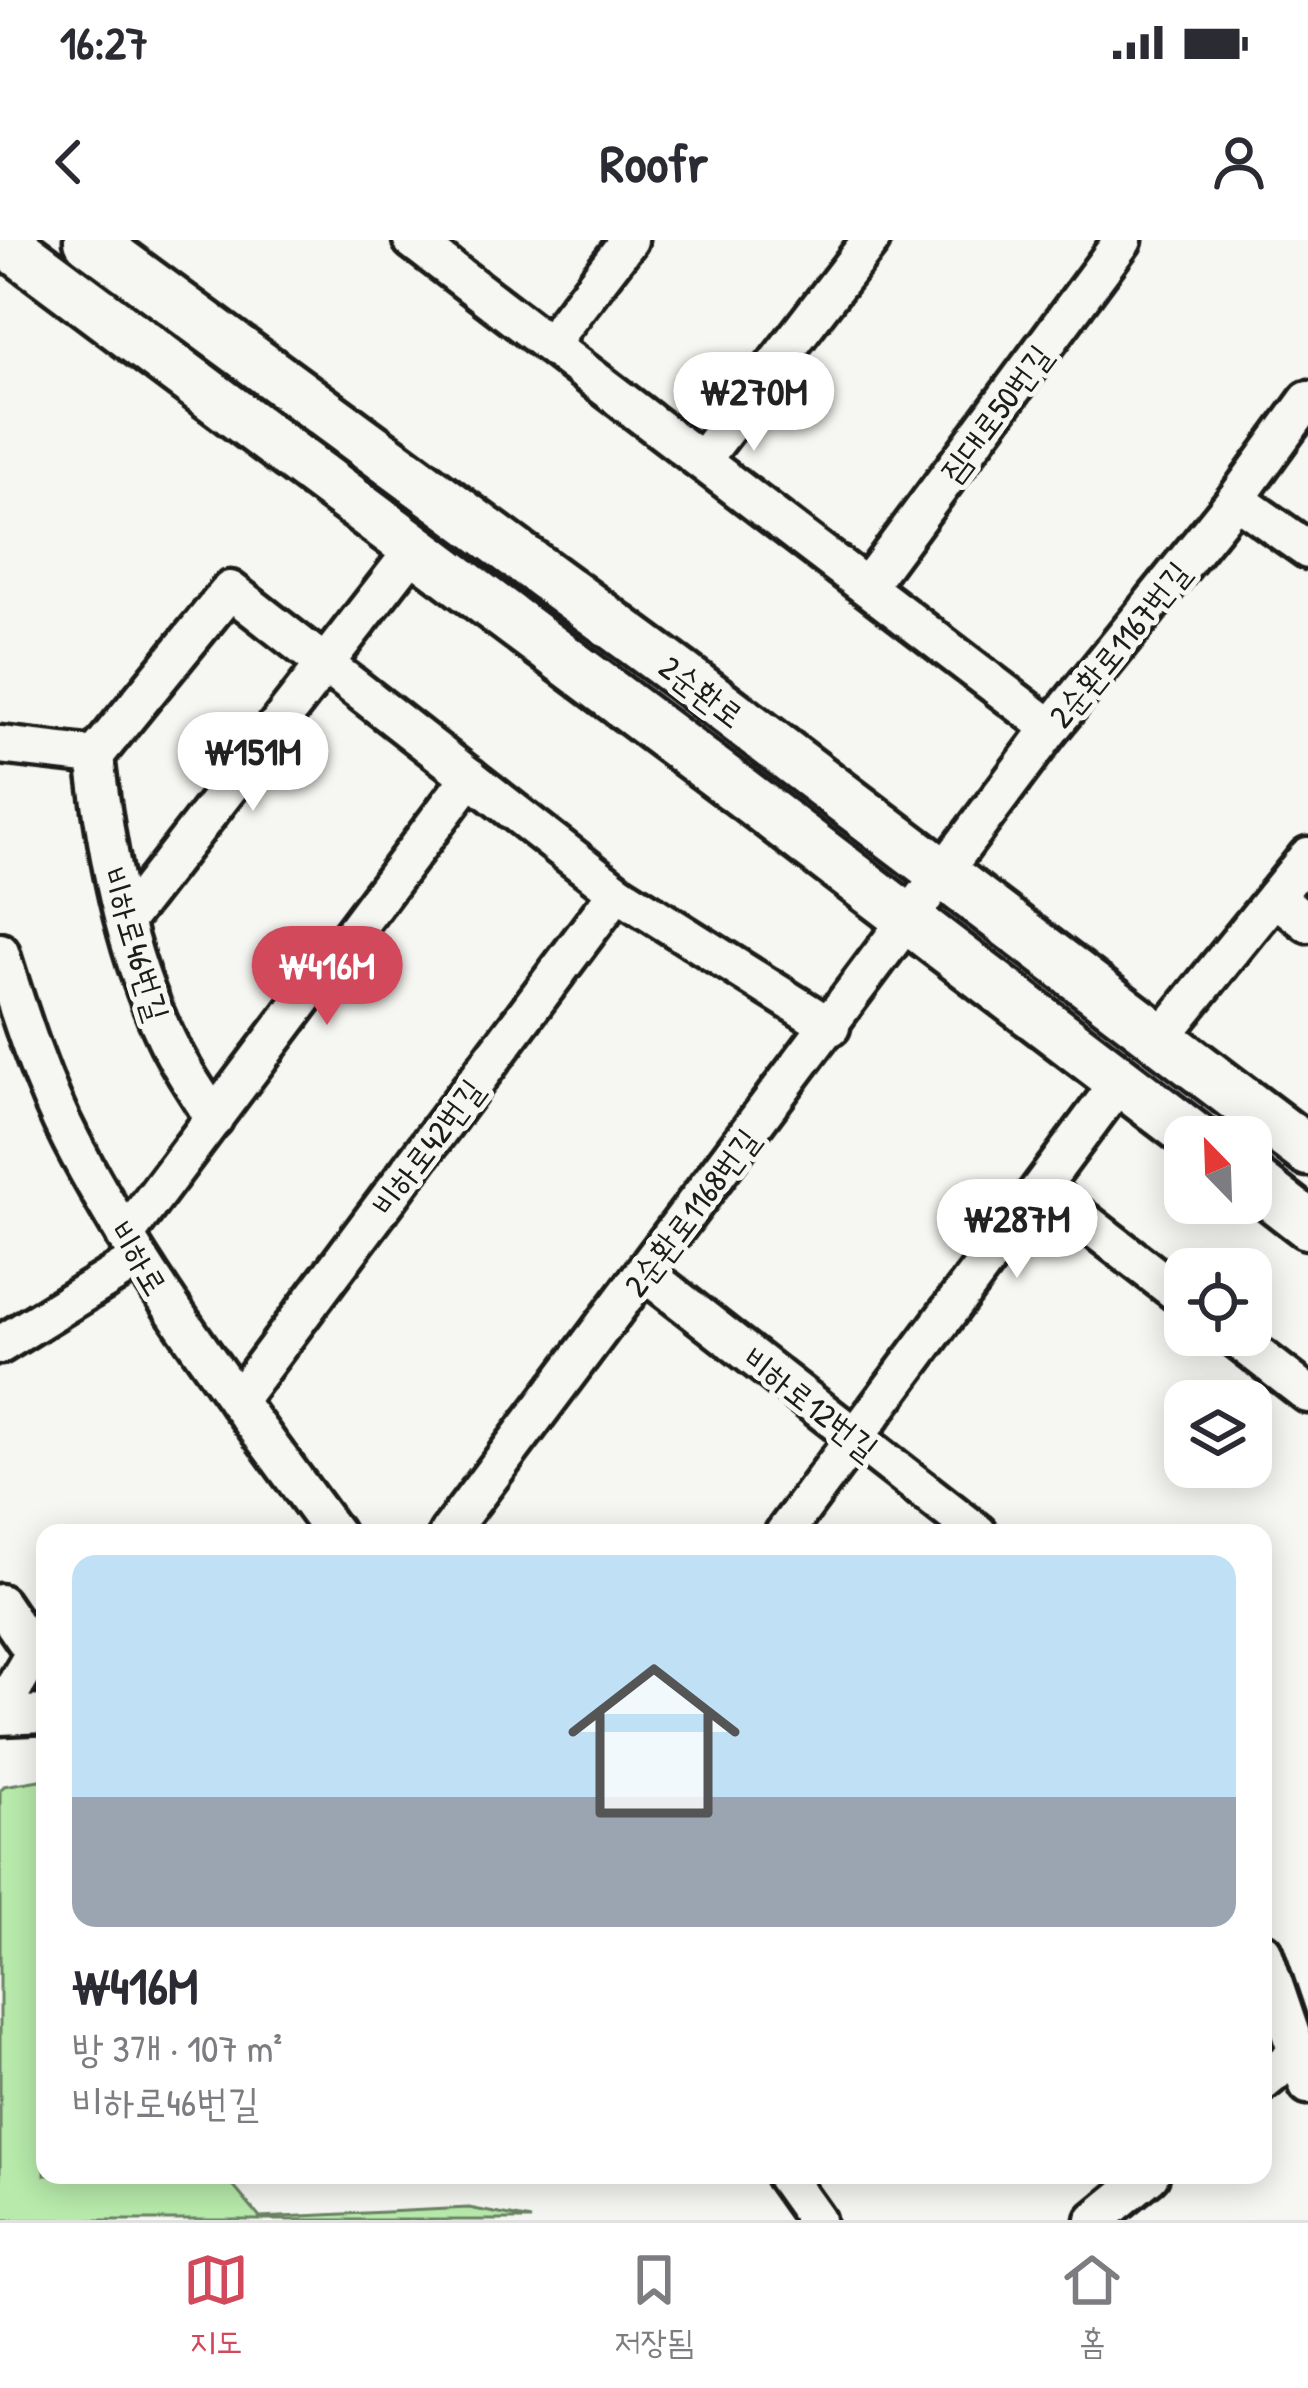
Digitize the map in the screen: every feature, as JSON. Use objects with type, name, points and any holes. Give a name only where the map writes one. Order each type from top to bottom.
[{"type":"main road","name":"2순환로","points":[[3,240],[415,548],[926,893],[1160,1039],[1308,1151]]},
{"type":"main road","name":"2순환로","points":[[116,248],[681,675],[926,893],[1120,1081],[1166,1116]]},
{"type":"main road","points":[[1272,1196],[1308,1224]]},
{"type":"street","points":[[412,240],[1051,728]]},
{"type":"street","points":[[549,344],[629,240]]},
{"type":"street","points":[[702,460],[872,240]]},
{"type":"street","name":"짐대로50번길","points":[[867,586],[1124,240]]},
{"type":"street","name":"2순환로1167번길","points":[[926,893],[1051,728],[1236,499],[1308,400]]},
{"type":"street","points":[[1236,499],[1308,550]]},
{"type":"street","points":[[125,921],[415,548]]},
{"type":"street","points":[[0,746],[95,756],[230,590],[617,892],[831,1027]]},
{"type":"street","name":"비하로46번길","points":[[95,756],[105,843],[125,921],[165,1038],[214,1119]]},
{"type":"street","points":[[0,1345],[132,1248],[214,1119],[470,777]]},
{"type":"street","points":[[1160,1039],[1308,856]]},
{"type":"street","name":"비하로42번길","points":[[238,1401],[617,892]]},
{"type":"street","name":"2순환로1168번길","points":[[455,1524],[831,1027],[926,893]]},
{"type":"street","points":[[1275,897],[1308,923]]},
{"type":"street","name":"비하로","points":[[0,952],[70,1138],[132,1248],[327,1524]]},
{"type":"street","points":[[791,1524],[1120,1081]]},
{"type":"street","points":[[1042,1188],[1164,1283]]},
{"type":"street","name":"비하로12번길","points":[[645,1274],[966,1524]]},
{"type":"street","points":[[1259,1356],[1308,1394]]},
{"type":"street","points":[[0,1603],[34,1654],[0,1713],[36,1714]]},
{"type":"street","points":[[1272,1979],[1303,2070],[1272,2079]]},
{"type":"street","points":[[790,2184],[816,2220]]},
{"type":"street","points":[[1103,2199],[1132,2184]]},
{"type":"green space","points":[[36,1781],[36,2184],[232,2184],[260,2218],[469,2208],[531,2220],[0,2220],[0,1791],[4,1786]]}]
